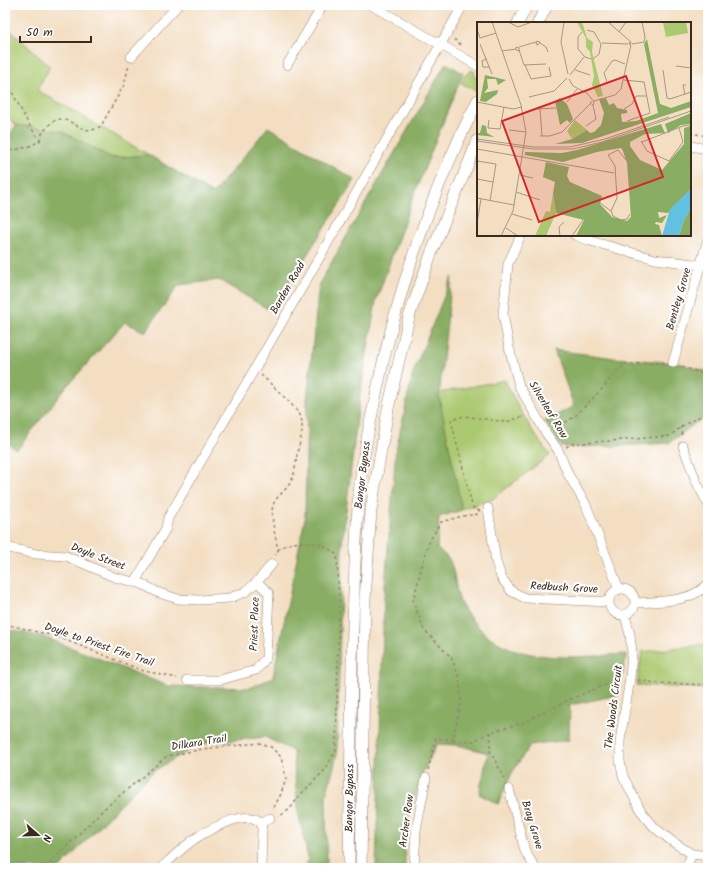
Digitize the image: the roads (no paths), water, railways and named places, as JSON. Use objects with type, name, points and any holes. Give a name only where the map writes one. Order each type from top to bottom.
[{"type":"main road","points":[[518,22],[527,5]]},
{"type":"main road","points":[[538,22],[547,5]]},
{"type":"main road","name":"Bangor Bypass","points":[[349,868],[354,574],[360,483],[388,339],[413,256],[428,214],[477,102]]},
{"type":"main road","name":"Bangor Bypass","points":[[361,868],[365,600],[371,510],[388,410],[409,317],[431,254],[477,142]]},
{"type":"street","points":[[131,57],[178,5]]},
{"type":"street","points":[[287,65],[323,5]]},
{"type":"street","points":[[370,5],[475,64]]},
{"type":"street","name":"Barden Road","points":[[135,582],[166,528],[168,518],[318,260],[463,5]]},
{"type":"street","points":[[691,146],[708,149]]},
{"type":"street","name":"Silverleaf Row","points":[[521,236],[508,264],[503,314],[509,347],[519,386],[534,414],[558,450],[568,474],[586,505],[619,589]]},
{"type":"street","points":[[577,236],[655,259],[700,265]]},
{"type":"street","name":"Bentley Grove","points":[[673,363],[707,242]]},
{"type":"street","points":[[683,446],[696,481],[708,504]]},
{"type":"street","name":"Redbush Grove","points":[[489,511],[496,562],[501,578],[511,591],[525,598],[609,602]]},
{"type":"street","name":"Doyle Street","points":[[5,547],[36,554],[66,556],[122,580],[135,582]]},
{"type":"street","name":"Priest Place","points":[[135,582],[168,596],[188,600],[230,598],[245,592],[257,582],[272,564]]},
{"type":"street","name":"Priest Place","points":[[187,680],[220,680],[256,670],[266,658],[269,593],[257,582]]},
{"type":"street","points":[[636,603],[680,599],[693,595],[708,584]]},
{"type":"street","points":[[619,589],[630,591],[634,596],[636,603],[633,611],[625,615],[618,615],[613,612],[609,602],[612,594],[619,589]]},
{"type":"street","name":"The Woods Circuit","points":[[625,615],[632,652],[630,678],[620,741],[620,761],[623,776],[641,811],[655,828],[692,854],[708,856]]},
{"type":"street","name":"Archer Row","points":[[414,868],[416,831],[426,778]]},
{"type":"street","name":"Bray Grove","points":[[509,789],[525,851],[535,868]]},
{"type":"street","points":[[161,868],[198,836],[231,820],[252,816],[257,818],[261,823],[261,868]]},
{"type":"street","points":[[261,823],[270,818]]},
{"type":"street","points":[[686,868],[692,854]]}]
